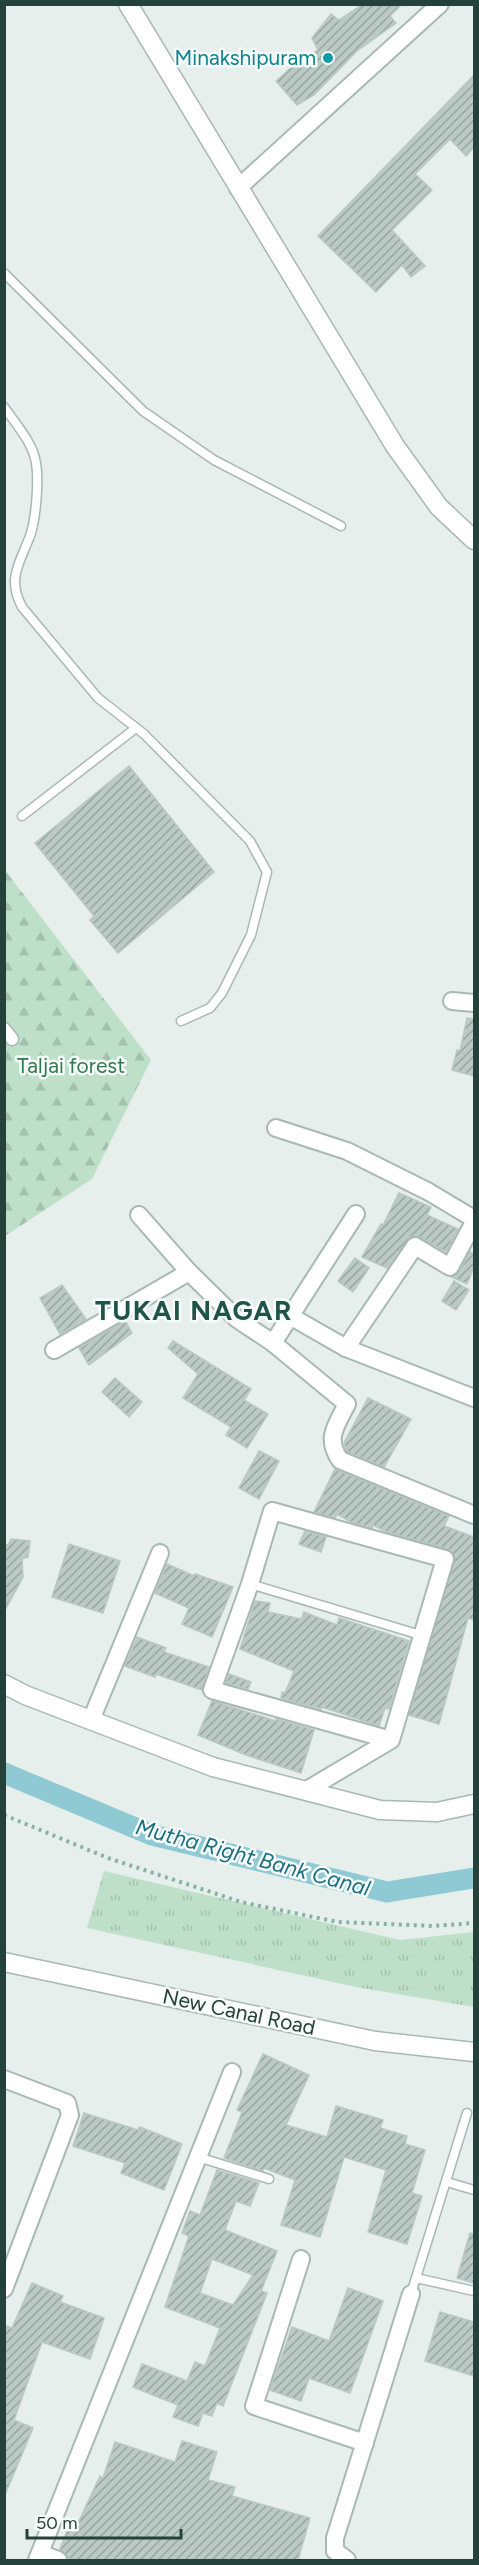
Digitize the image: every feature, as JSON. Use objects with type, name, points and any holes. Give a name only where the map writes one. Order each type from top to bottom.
[{"type":"street","points":[[238,188],[440,4]]},
{"type":"street","points":[[135,7],[238,188],[395,446],[439,507],[474,540]]},
{"type":"street","points":[[452,1001],[474,1003]]},
{"type":"street","points":[[276,1128],[347,1151],[429,1192],[474,1221],[450,1268],[415,1246],[346,1348]]},
{"type":"street","points":[[273,1343],[356,1214]]},
{"type":"street","points":[[139,1215],[189,1272],[237,1319],[273,1343],[346,1404],[332,1437],[333,1450],[340,1460],[474,1515]]},
{"type":"street","points":[[54,1350],[189,1272]]},
{"type":"street","points":[[290,1316],[346,1348],[474,1398]]},
{"type":"street","points":[[305,1791],[391,1740],[446,1559],[272,1511],[250,1584],[213,1690],[391,1740]]},
{"type":"street","points":[[91,1720],[160,1553]]},
{"type":"street","points":[[4,1684],[25,1695],[213,1767],[305,1791],[380,1810],[437,1812],[474,1804]]},
{"type":"street","name":"New Canal Road","points":[[4,1962],[375,2041],[474,2052]]},
{"type":"street","points":[[58,2560],[38,2557],[232,2072]]},
{"type":"street","points":[[4,2079],[67,2103],[70,2115],[4,2289]]},
{"type":"street","points":[[301,2259],[254,2406],[364,2443]]},
{"type":"street","points":[[347,2560],[335,2551],[335,2538],[413,2286]]},
{"type":"lane","points":[[4,273],[142,411],[214,460],[341,526]]},
{"type":"lane","points":[[4,407],[32,448],[36,464],[35,513],[31,532],[15,574],[14,593],[22,608],[98,698],[136,728],[250,841],[267,872],[251,935],[222,993],[210,1008],[181,1021]]},
{"type":"lane","points":[[22,816],[136,728]]},
{"type":"lane","points":[[250,1584],[424,1637]]},
{"type":"lane","points":[[467,2113],[413,2286],[474,2291]]},
{"type":"lane","points":[[198,2157],[269,2179]]},
{"type":"lane","points":[[447,2182],[474,2190]]},
{"type":"path","points":[[4,1815],[108,1858],[241,1902],[338,1922],[434,1926],[474,1923]]},
{"type":"green space","name":"Taljai forest","points":[[4,869],[151,1060],[92,1179],[5,1236]]},
{"type":"green space","points":[[104,1871],[400,1940],[474,1932],[474,2007],[356,1987],[87,1928]]},
{"type":"building","name":"Minakshipuram","points":[[363,4],[402,4],[390,16],[396,23],[357,51],[314,95],[297,105],[276,81],[294,65],[318,50],[312,38],[331,14],[339,20]]},
{"type":"building","points":[[474,75],[474,147],[466,156],[450,139],[415,174],[432,190],[392,230],[425,266],[411,277],[402,265],[376,292],[318,236]]},
{"type":"building","points":[[129,766],[214,872],[118,953],[90,920],[94,916],[35,843]]},
{"type":"building","points":[[467,1018],[474,1019],[474,1076],[452,1070],[457,1050],[460,1051]]},
{"type":"building","points":[[399,1193],[431,1207],[427,1215],[458,1229],[446,1252],[420,1237],[410,1237],[387,1268],[362,1257],[381,1224],[383,1225]]},
{"type":"building","points":[[470,1252],[474,1254],[474,1267],[467,1284],[452,1277],[459,1272]]},
{"type":"building","points":[[355,1258],[369,1268],[353,1292],[338,1281]]},
{"type":"building","points":[[454,1281],[469,1290],[456,1310],[442,1301]]},
{"type":"building","points":[[62,1285],[86,1319],[60,1334],[40,1298]]},
{"type":"building","points":[[125,1321],[132,1333],[89,1365],[79,1348]]},
{"type":"building","points":[[173,1341],[251,1389],[244,1400],[268,1414],[247,1448],[226,1435],[231,1427],[183,1398],[198,1374],[168,1348]]},
{"type":"building","points":[[115,1378],[142,1402],[129,1417],[102,1392]]},
{"type":"building","points":[[368,1398],[411,1419],[384,1467],[347,1452],[344,1443]]},
{"type":"building","points":[[259,1451],[279,1461],[259,1499],[239,1488]]},
{"type":"building","points":[[335,1469],[449,1516],[444,1526],[474,1537],[474,1620],[468,1618],[439,1724],[409,1715],[455,1556],[448,1549],[387,1532],[373,1525],[372,1528],[351,1522],[337,1514],[335,1518],[314,1512]]},
{"type":"building","points":[[305,1531],[326,1537],[321,1552],[299,1544]]},
{"type":"building","points":[[11,1539],[30,1541],[28,1557],[22,1559],[23,1577],[4,1612],[4,1544],[8,1545]]},
{"type":"building","points":[[69,1544],[120,1561],[103,1613],[52,1597]]},
{"type":"building","points":[[167,1564],[194,1576],[195,1574],[233,1587],[212,1637],[182,1624],[189,1608],[155,1593]]},
{"type":"building","points":[[255,1601],[270,1603],[268,1612],[301,1619],[304,1612],[337,1625],[339,1618],[409,1641],[389,1709],[385,1708],[379,1726],[322,1707],[321,1709],[281,1698],[294,1671],[240,1649]]},
{"type":"building","points":[[137,1637],[166,1648],[164,1652],[209,1667],[202,1690],[125,1666]]},
{"type":"building","points":[[229,1674],[251,1682],[248,1689],[226,1683]]},
{"type":"building","points":[[212,1701],[314,1730],[301,1773],[246,1755],[198,1735]]},
{"type":"building","points":[[263,2054],[309,2075],[286,2125],[327,2137],[336,2106],[383,2120],[380,2128],[407,2136],[405,2144],[425,2150],[412,2193],[422,2196],[407,2244],[368,2232],[386,2170],[344,2157],[320,2237],[281,2225],[295,2180],[264,2168],[263,2171],[224,2158],[242,2112],[237,2110]]},
{"type":"building","points":[[84,2113],[138,2130],[140,2127],[182,2144],[164,2190],[121,2173],[125,2163],[73,2146]]},
{"type":"building","points":[[217,2170],[259,2183],[250,2206],[236,2201],[225,2230],[277,2251],[261,2291],[267,2293],[223,2406],[217,2403],[212,2416],[203,2413],[198,2426],[173,2417],[178,2405],[133,2387],[142,2364],[187,2381],[195,2362],[205,2366],[220,2328],[165,2307],[189,2236],[182,2233],[190,2211],[200,2215]],"holes":[[[212,2259],[253,2275],[233,2305],[200,2293]]]},
{"type":"building","points":[[470,2233],[474,2234],[474,2283],[457,2278]]},
{"type":"building","points":[[32,2283],[63,2296],[60,2302],[104,2318],[90,2359],[42,2342],[14,2420],[33,2428],[5,2495],[4,2325],[12,2328]]},
{"type":"building","points":[[348,2288],[383,2301],[350,2393],[309,2378],[301,2401],[270,2390],[292,2327],[329,2341]]},
{"type":"building","points":[[440,2312],[474,2322],[474,2376],[425,2361]]},
{"type":"building","points":[[182,2441],[217,2452],[208,2480],[235,2487],[232,2496],[310,2518],[298,2560],[75,2560],[68,2558],[60,2549],[71,2520],[78,2523],[100,2476],[103,2478],[115,2442],[175,2462]]},
{"type":"waterway","name":"Mutha Right Bank Canal","points":[[4,1773],[152,1835],[387,1892],[474,1878]]},
{"type":"place","name":"Minakshipuram","points":[[328,58]]},
{"type":"district","name":"TUKAI NAGAR","points":[[194,1311]]}]
